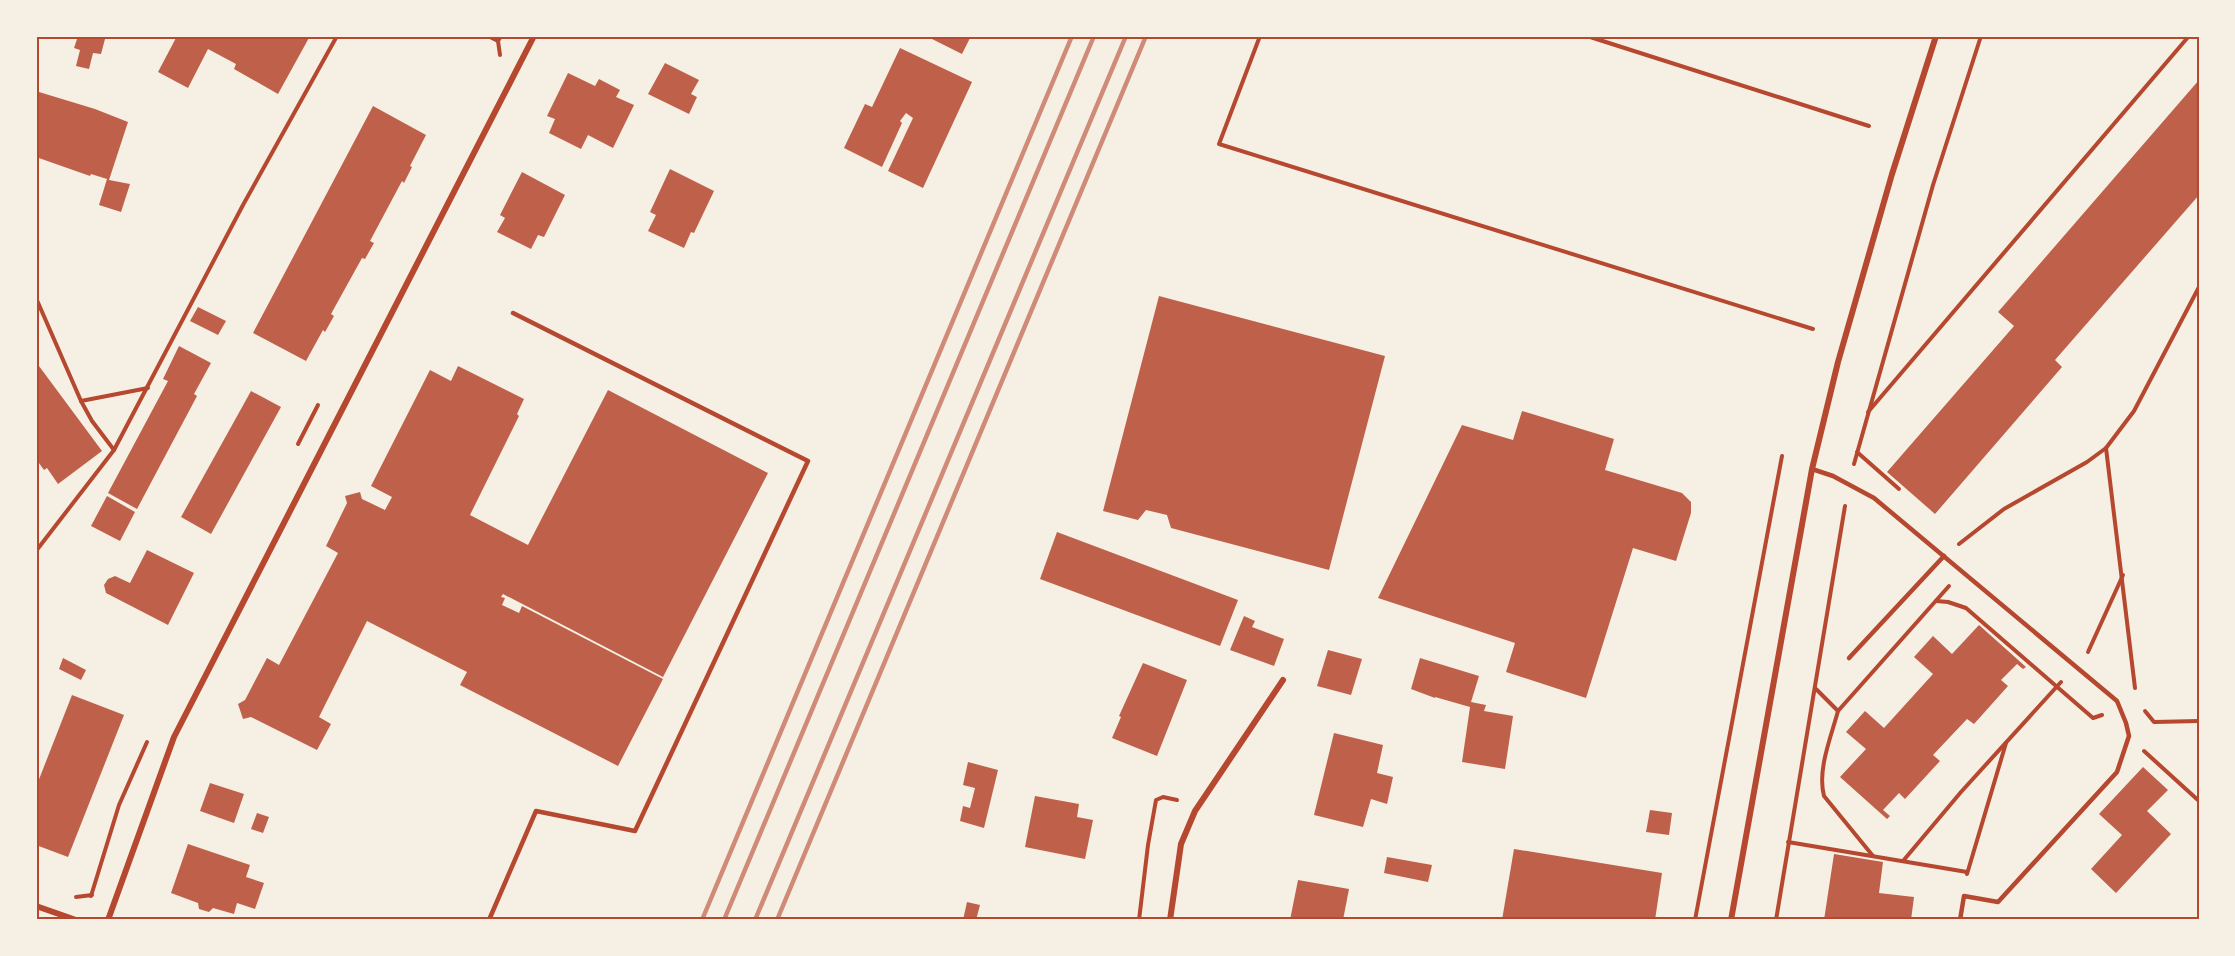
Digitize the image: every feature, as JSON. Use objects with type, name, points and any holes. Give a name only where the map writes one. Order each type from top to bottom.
[{"type":"street","points":[[108,920],[174,737],[534,36]]},
{"type":"street","points":[[1731,920],[1812,469],[1838,362],[1892,174],[1936,36]]},
{"type":"street","points":[[1170,920],[1181,844],[1199,805],[1283,680]]},
{"type":"street","points":[[36,906],[76,920]]},
{"type":"lane","points":[[489,920],[536,811],[635,831],[808,461],[513,313]]},
{"type":"lane","points":[[1812,469],[1833,476],[1874,498],[2117,701],[2126,723],[2128,736],[2116,772],[1998,902],[1964,896],[1960,920]]},
{"type":"lane","points":[[1849,658],[1944,556]]},
{"type":"path","points":[[36,551],[114,450],[243,206],[337,36]]},
{"type":"path","points":[[488,36],[498,41],[501,36]]},
{"type":"path","points":[[1260,36],[1219,144],[1813,329]]},
{"type":"path","points":[[1587,36],[1869,126]]},
{"type":"path","points":[[1867,413],[2189,36]]},
{"type":"path","points":[[1944,556],[2004,509],[2087,462],[2106,448],[2134,411],[2199,287]]},
{"type":"path","points":[[36,298],[81,401],[92,421],[114,450]]},
{"type":"path","points":[[81,401],[148,388]]},
{"type":"path","points":[[2106,448],[2136,694],[2154,722],[2199,721]]},
{"type":"path","points":[[1695,920],[1782,456]]},
{"type":"path","points":[[1873,856],[1833,810],[1821,786],[1838,711],[1963,571]]},
{"type":"path","points":[[2088,653],[2123,575]]},
{"type":"path","points":[[1936,601],[1966,608],[2093,718],[2138,698]]},
{"type":"path","points":[[1903,861],[2007,739],[2067,675]]},
{"type":"path","points":[[1815,688],[1838,711]]},
{"type":"path","points":[[2128,736],[2199,801]]},
{"type":"path","points":[[1788,842],[1967,872],[2007,739]]},
{"type":"path","points":[[1139,920],[1156,800],[1163,796],[1199,805]]},
{"type":"building","points":[[78,36],[105,39],[101,54],[93,53],[89,69],[76,66],[80,50],[74,48]]},
{"type":"building","points":[[177,36],[310,36],[278,94],[234,69],[236,64],[208,49],[188,88],[158,72]]},
{"type":"building","points":[[926,36],[971,36],[962,54]]},
{"type":"building","points":[[900,48],[972,82],[923,188],[888,171],[913,118],[906,113],[900,121],[902,123],[882,167],[844,148],[865,104],[872,107]]},
{"type":"building","points":[[665,63],[699,80],[691,94],[697,97],[689,114],[648,94]]},
{"type":"building","points":[[568,73],[595,86],[599,79],[620,90],[616,97],[634,105],[613,148],[588,135],[581,149],[549,133],[555,119],[547,116]]},
{"type":"building","points":[[2199,80],[2199,195],[2055,360],[2062,367],[1935,514],[1887,472],[2014,326],[1998,312]]},
{"type":"building","points":[[39,92],[128,122],[109,180],[130,184],[121,212],[99,205],[107,179],[91,174],[90,176],[36,157],[36,101]]},
{"type":"building","points":[[373,106],[426,135],[404,183],[402,181],[370,241],[374,243],[365,259],[362,258],[331,314],[334,316],[325,332],[323,330],[306,361],[253,333]]},
{"type":"building","points":[[670,169],[714,191],[694,233],[691,232],[684,248],[648,231],[656,215],[650,212]]},
{"type":"building","points":[[522,172],[565,195],[544,237],[538,235],[531,249],[497,232],[505,218],[500,215]]},
{"type":"building","points":[[1159,296],[1385,356],[1329,570],[1171,528],[1167,515],[1146,510],[1138,520],[1103,511]]},
{"type":"building","points":[[198,307],[226,321],[218,335],[190,321]]},
{"type":"building","points":[[179,346],[211,363],[194,394],[197,396],[137,509],[108,493],[168,381],[163,379]]},
{"type":"building","points":[[36,362],[102,451],[58,484],[47,468],[44,470],[36,459]]},
{"type":"building","points":[[458,366],[524,399],[517,414],[519,416],[470,515],[528,545],[608,390],[768,473],[663,677],[503,594],[501,597],[505,598],[502,605],[519,613],[522,606],[663,679],[618,766],[460,685],[467,672],[367,621],[319,717],[331,724],[317,750],[251,717],[243,719],[238,704],[245,700],[267,658],[279,665],[338,553],[326,546],[347,503],[345,496],[360,492],[362,499],[385,510],[392,497],[371,486],[430,370],[451,381]]},
{"type":"building","points":[[251,391],[281,407],[211,534],[181,517]]},
{"type":"building","points":[[1522,411],[1614,439],[1605,470],[1682,493],[1691,502],[1691,513],[1676,561],[1633,548],[1586,698],[1506,672],[1515,643],[1378,598],[1462,425],[1513,440]]},
{"type":"building","points":[[107,496],[135,512],[120,541],[91,526]]},
{"type":"building","points":[[1057,532],[1238,600],[1220,646],[1040,579]]},
{"type":"building","points":[[147,550],[194,573],[168,625],[106,593],[104,585],[108,579],[115,576],[130,583]]},
{"type":"building","points":[[1244,616],[1255,621],[1252,627],[1284,639],[1274,666],[1230,650]]},
{"type":"building","points":[[1979,625],[2026,667],[2023,669],[2017,664],[2001,680],[2008,686],[1974,724],[1967,719],[1933,755],[1940,761],[1905,799],[1899,793],[1883,810],[1890,816],[1887,819],[1840,777],[1866,749],[1846,732],[1865,711],[1884,728],[1933,674],[1914,657],[1933,636],[1952,654]]},
{"type":"building","points":[[1328,650],[1362,659],[1351,695],[1317,686]]},
{"type":"building","points":[[63,658],[86,670],[81,680],[59,669]]},
{"type":"building","points":[[1420,658],[1479,676],[1471,702],[1486,705],[1484,711],[1513,716],[1505,769],[1462,762],[1470,707],[1411,689]]},
{"type":"building","points":[[1143,663],[1187,680],[1157,756],[1112,738],[1121,717],[1119,716]]},
{"type":"building","points":[[72,695],[124,715],[68,857],[36,845],[36,787]]},
{"type":"building","points":[[1334,733],[1383,745],[1377,773],[1393,777],[1387,804],[1371,799],[1363,827],[1314,815]]},
{"type":"building","points":[[968,762],[998,770],[984,828],[960,821],[963,806],[970,808],[975,788],[963,785]]},
{"type":"building","points":[[2143,767],[2168,790],[2147,811],[2171,834],[2116,893],[2091,869],[2122,835],[2099,814]]},
{"type":"building","points":[[210,783],[244,794],[234,823],[200,811]]},
{"type":"building","points":[[1035,796],[1079,804],[1077,817],[1093,820],[1085,859],[1025,847]]},
{"type":"building","points":[[1650,810],[1672,813],[1669,835],[1646,832]]},
{"type":"building","points":[[257,813],[269,817],[263,833],[251,829]]},
{"type":"building","points":[[188,844],[250,865],[246,877],[264,883],[255,909],[237,903],[234,914],[213,908],[209,912],[199,909],[198,903],[171,893]]},
{"type":"building","points":[[1514,849],[1662,873],[1655,920],[1502,920]]},
{"type":"building","points":[[1834,854],[1883,862],[1879,893],[1914,897],[1911,920],[1824,920]]},
{"type":"building","points":[[1387,857],[1432,865],[1428,882],[1384,873]]},
{"type":"building","points":[[1298,880],[1349,889],[1343,920],[1290,920]]},
{"type":"building","points":[[967,902],[980,905],[976,920],[963,920]]},
{"type":"railway","points":[[702,920],[1072,36]]},
{"type":"railway","points":[[724,920],[1094,36]]},
{"type":"railway","points":[[755,920],[1126,36]]},
{"type":"railway","points":[[777,920],[1146,36]]}]
